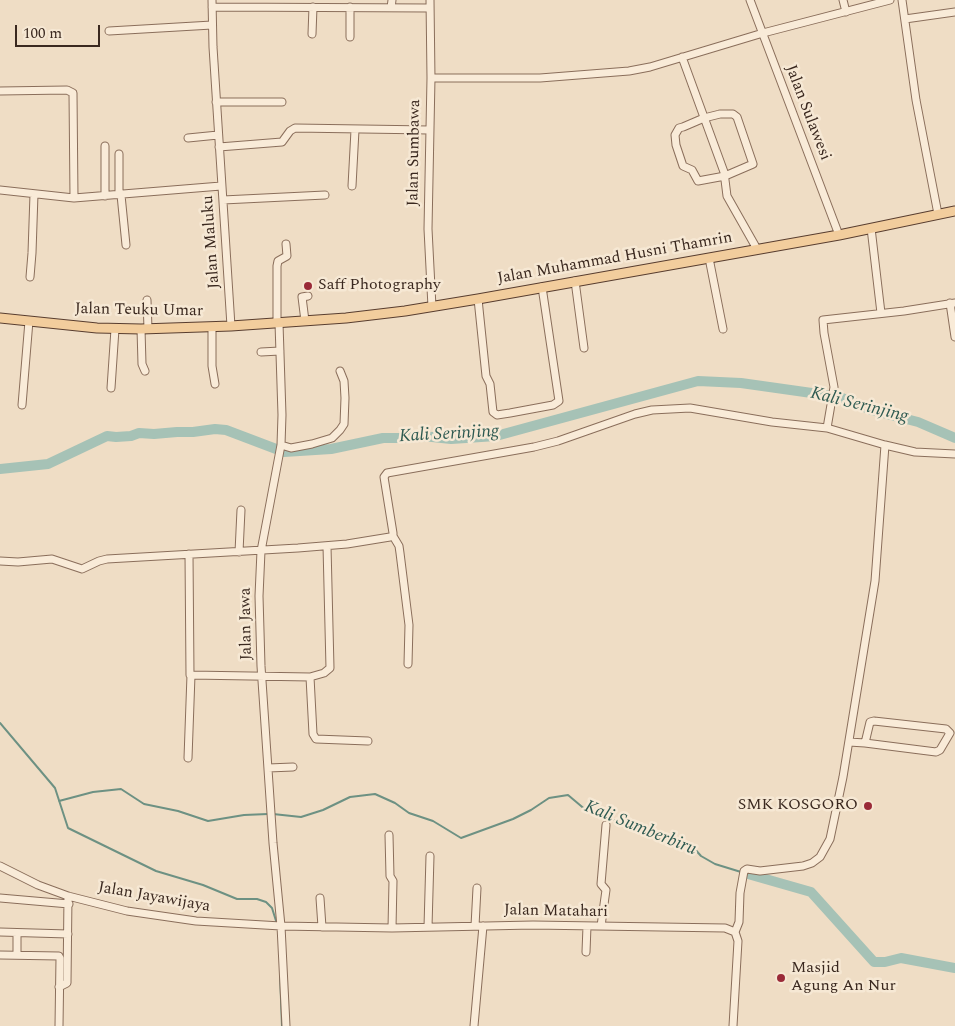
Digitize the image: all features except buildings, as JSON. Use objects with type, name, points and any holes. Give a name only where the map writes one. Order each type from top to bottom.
[{"type":"main road","name":"Jalan Muhammad Husni Thamrin","points":[[278,323],[385,313],[478,299],[839,235],[955,211]]},
{"type":"main road","name":"Jalan Teuku Umar","points":[[0,318],[145,329],[278,323]]},
{"type":"street","name":"Jalan Sumbawa","points":[[430,0],[431,78],[428,229],[432,306]]},
{"type":"street","name":"Jalan Sulawesi","points":[[750,0],[839,235]]},
{"type":"street","points":[[843,0],[846,12]]},
{"type":"street","points":[[431,78],[540,78],[602,74],[650,66],[763,33],[890,0]]},
{"type":"street","points":[[902,0],[916,100],[938,214]]},
{"type":"street","points":[[212,3],[256,8],[392,4],[430,8]]},
{"type":"street","name":"Jalan Maluku","points":[[212,3],[216,102],[231,326]]},
{"type":"street","points":[[350,37],[354,5]]},
{"type":"street","points":[[312,34],[313,7]]},
{"type":"street","points":[[905,19],[955,12]]},
{"type":"street","points":[[109,31],[212,26]]},
{"type":"street","points":[[682,57],[725,176],[727,196],[757,249]]},
{"type":"street","points":[[0,91],[67,90],[72,93],[74,198]]},
{"type":"street","points":[[216,102],[282,102]]},
{"type":"street","points":[[734,114],[753,164],[725,176],[698,181],[692,170],[683,166],[676,145],[675,135],[680,128],[704,118],[734,114]]},
{"type":"street","points":[[219,147],[282,142],[294,128],[429,130]]},
{"type":"street","points":[[352,186],[355,130]]},
{"type":"street","points":[[188,138],[218,135]]},
{"type":"street","points":[[105,146],[105,196]]},
{"type":"street","points":[[119,154],[120,195],[126,245]]},
{"type":"street","points":[[0,190],[74,198],[221,186]]},
{"type":"street","points":[[30,277],[34,194]]},
{"type":"street","points":[[222,200],[325,195]]},
{"type":"street","points":[[871,228],[881,314]]},
{"type":"street","name":"Jalan Jawa","points":[[286,244],[287,256],[278,261],[276,266],[280,351],[281,446],[261,551],[259,596],[262,675],[286,1026]]},
{"type":"street","points":[[709,258],[723,329]]},
{"type":"street","points":[[576,281],[584,348]]},
{"type":"street","points":[[478,299],[486,376],[490,384],[493,412],[497,415],[553,405],[559,401],[542,287]]},
{"type":"street","points":[[304,321],[302,297],[308,296]]},
{"type":"street","points":[[145,370],[142,364],[147,300]]},
{"type":"street","points":[[828,425],[834,387],[823,320],[881,314],[953,303],[955,337]]},
{"type":"street","points":[[22,405],[29,321]]},
{"type":"street","points":[[212,327],[214,384]]},
{"type":"street","points":[[111,388],[115,328]]},
{"type":"street","points":[[261,352],[280,351]]},
{"type":"street","points":[[281,446],[291,448],[312,444],[332,438],[340,430],[344,424],[346,398],[344,380],[340,371]]},
{"type":"street","points":[[408,664],[409,625],[399,546],[393,536],[384,477],[389,472],[534,447],[652,410],[690,408],[772,422],[828,425],[885,445],[923,453],[955,454]]},
{"type":"street","points":[[732,1026],[739,950],[735,932],[739,922],[743,872],[747,870],[760,871],[803,866],[812,863],[820,857],[830,839],[849,742],[875,581],[885,445]]},
{"type":"street","points":[[239,552],[241,510]]},
{"type":"street","points":[[0,561],[18,562],[52,559],[82,569],[103,560],[327,546],[375,541],[393,536]]},
{"type":"street","points":[[190,675],[310,677],[326,672],[330,665],[327,546]]},
{"type":"street","points":[[188,758],[190,675],[189,554]]},
{"type":"street","points":[[310,677],[313,734],[316,738],[368,742]]},
{"type":"street","points":[[849,742],[936,752],[940,750],[950,732],[946,729],[872,720],[869,724],[865,743]]},
{"type":"street","points":[[268,768],[293,767]]},
{"type":"street","points":[[601,926],[606,890],[601,884],[606,825]]},
{"type":"street","points":[[389,835],[390,876],[393,881],[392,928]]},
{"type":"street","points":[[428,927],[430,856]]},
{"type":"street","name":"Jalan Jayawijaya","points":[[0,866],[68,900],[127,911],[205,922],[278,926]]},
{"type":"street","points":[[474,1026],[479,926],[477,888]]},
{"type":"street","points":[[0,898],[68,900],[67,983],[60,987]]},
{"type":"street","points":[[320,898],[322,927]]},
{"type":"street","name":"Jalan Matahari","points":[[278,926],[392,928],[601,926],[725,928],[735,932]]},
{"type":"street","points":[[586,952],[587,926]]},
{"type":"street","points":[[0,932],[68,934]]},
{"type":"street","points":[[17,933],[17,955]]},
{"type":"street","points":[[0,955],[58,956],[60,958],[59,1026]]},
{"type":"waterway","name":"Kali Serinjing","points":[[0,469],[48,464],[107,436],[131,436],[139,433],[154,434],[215,429],[226,430],[284,452],[331,449],[383,438],[423,436],[451,439],[496,436],[698,381],[741,383],[840,397],[871,410],[918,422],[955,438]]},
{"type":"waterway","points":[[0,723],[55,788],[68,828],[156,871],[203,885],[237,899],[257,899],[266,902],[272,908],[277,924]]},
{"type":"waterway","name":"Kali Sumberbiru","points":[[59,801],[93,792],[121,789],[144,804],[178,811],[208,821],[244,815],[268,814]]},
{"type":"waterway","name":"Kali Sumberbiru","points":[[273,814],[301,817],[323,810],[350,797],[375,794],[395,803],[409,813],[433,821],[461,838],[513,819],[549,798],[568,795],[587,811],[606,820],[619,820],[631,828],[693,847],[701,856],[715,864],[741,872]]},
{"type":"waterway","name":"Kali Sumberbiru","points":[[748,874],[811,892],[874,962],[885,962],[901,958],[955,968]]},
{"type":"waterway","points":[[280,973],[282,1026]]},
{"type":"place","name":"Saff Photography","points":[[308,286]]},
{"type":"place","name":"SMK KOSGORO","points":[[868,806]]},
{"type":"place","name":"Masjid Agung An Nur","points":[[781,978]]}]
